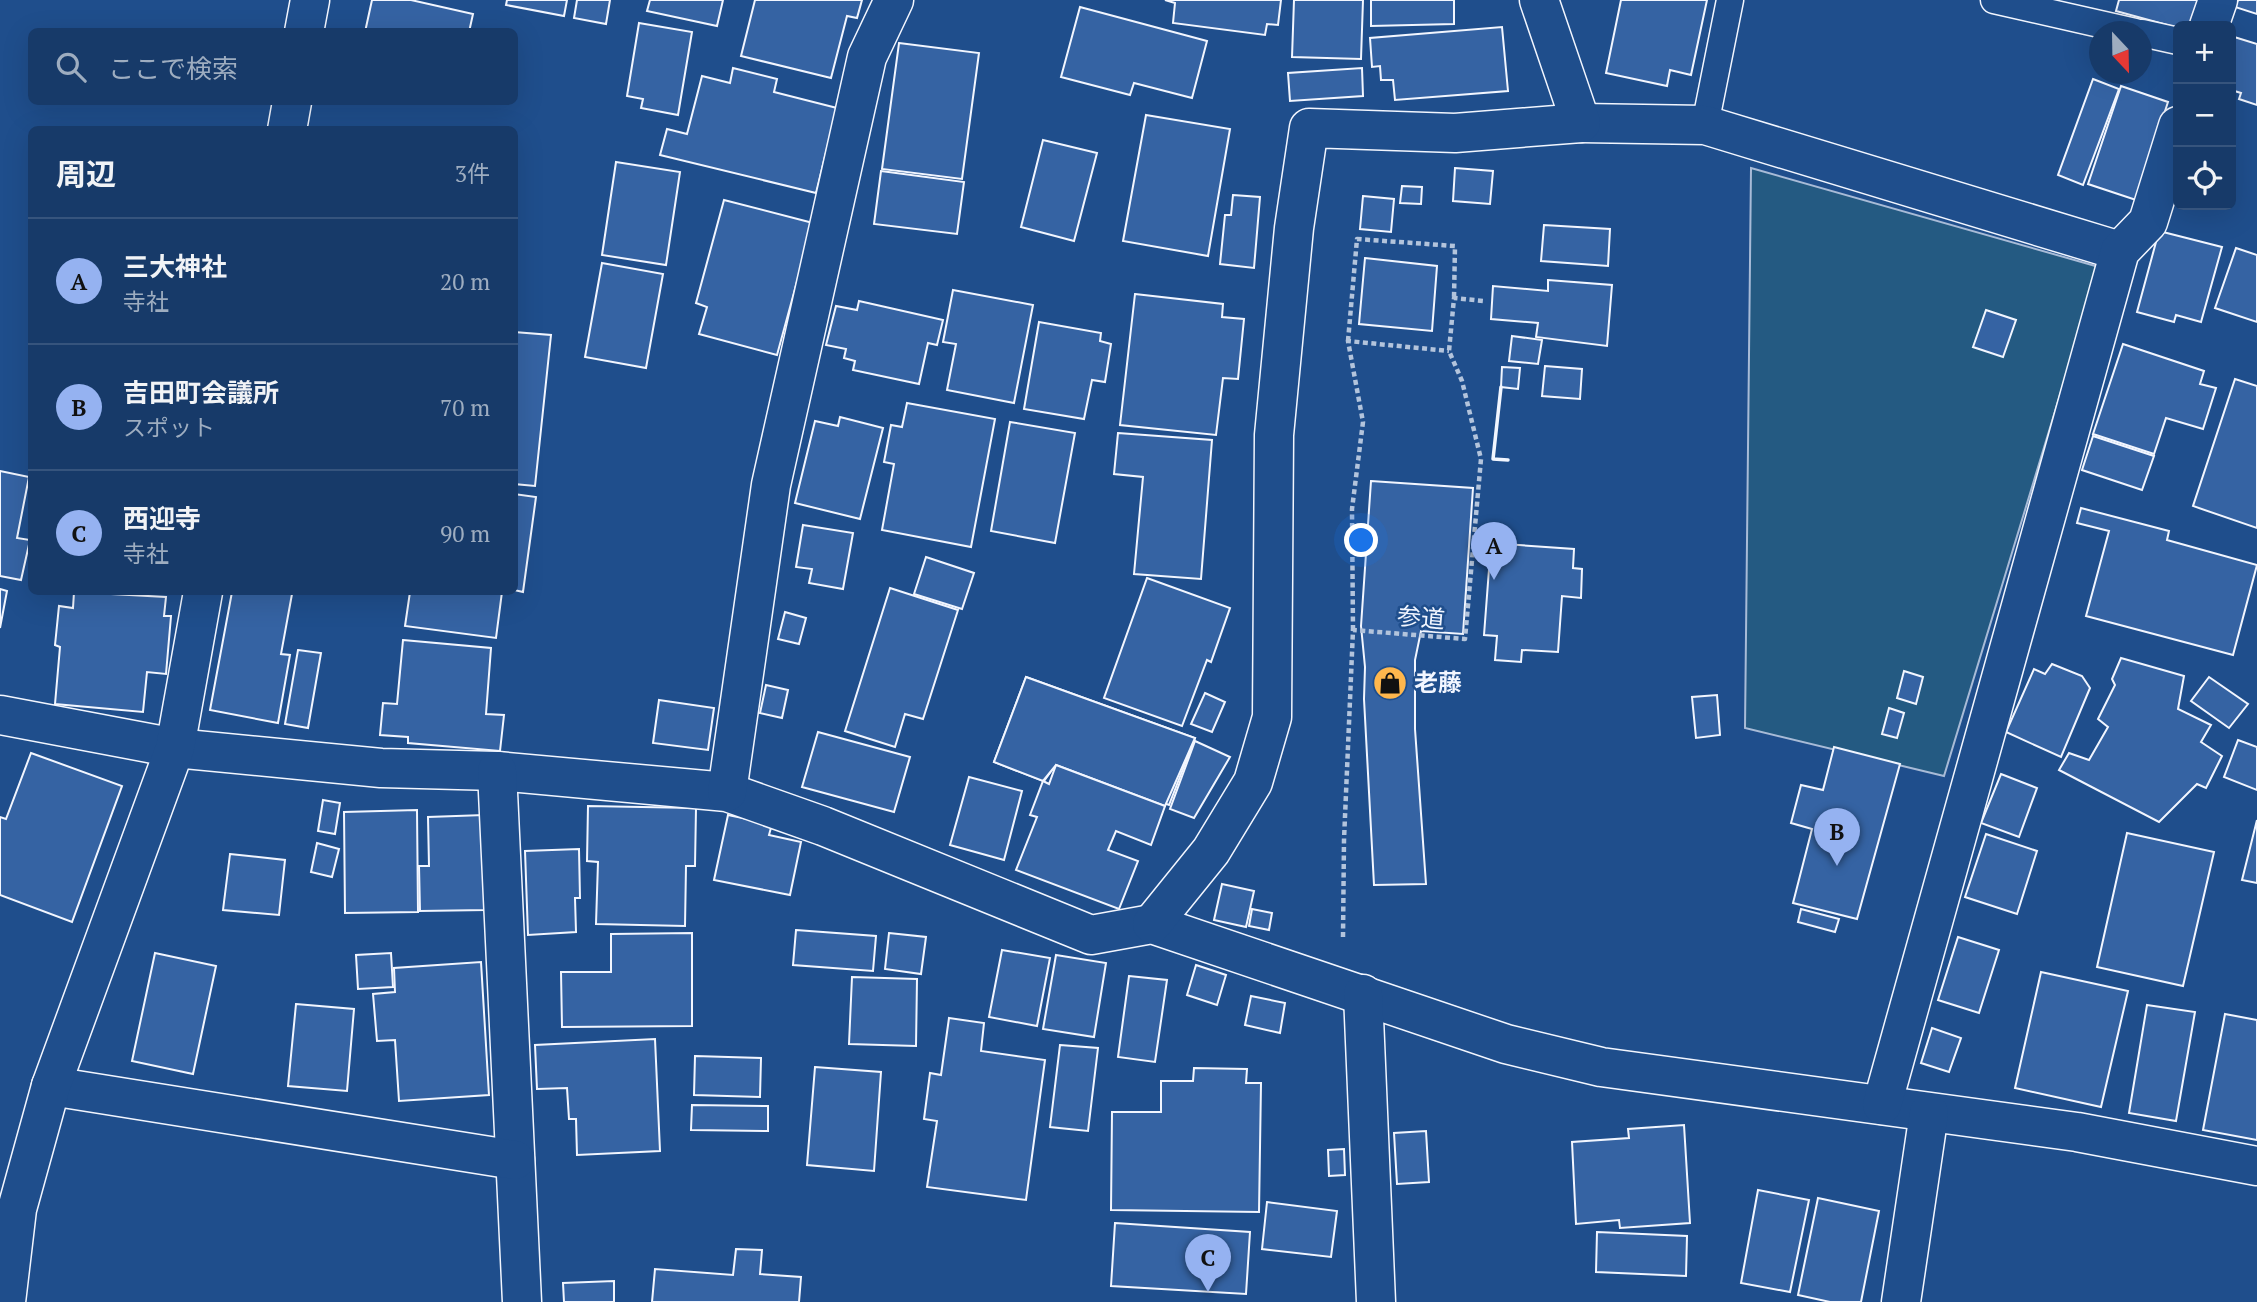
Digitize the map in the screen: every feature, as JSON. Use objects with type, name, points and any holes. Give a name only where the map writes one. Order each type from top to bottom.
[{"type":"street","points":[[305,28],[310,0]]},
{"type":"street","points":[[727,792],[771,485],[867,58],[894,0]]},
{"type":"street","points":[[1539,0],[1581,123]]},
{"type":"street","points":[[2211,21],[2218,0]]},
{"type":"street","points":[[287,126],[291,105]]},
{"type":"street","points":[[1152,924],[1211,851],[1253,782],[1272,717],[1274,435],[1294,228],[1309,128],[1455,133],[1581,123],[1705,125],[2120,251]]},
{"type":"street","points":[[1882,1105],[2120,251],[2148,222],[2173,142]]},
{"type":"street","points":[[6,1302],[17,1209],[51,1086],[175,748],[202,595]]},
{"type":"street","points":[[0,715],[175,748],[381,768],[497,771],[727,792],[823,827],[1091,935],[1152,924],[1506,1044],[1601,1067],[2077,1132],[2257,1166]]},
{"type":"street","points":[[497,771],[522,1302]]},
{"type":"street","points":[[1351,990],[1376,1302]]},
{"type":"street","points":[[51,1086],[515,1160]]},
{"type":"street","points":[[1901,1302],[1929,1113]]},
{"type":"lane","points":[[1705,125],[1730,0]]},
{"type":"lane","points":[[1994,0],[2089,22]]},
{"type":"lane","points":[[2152,35],[2173,40]]},
{"type":"path","name":"参道","points":[[1348,341],[1357,239],[1455,246],[1449,351],[1462,381],[1481,459],[1465,639],[1353,630]]},
{"type":"path","points":[[1454,298],[1484,301]]},
{"type":"path","points":[[1351,990],[1344,925],[1343,840],[1353,630],[1352,509],[1363,422],[1348,341],[1449,351]]},
{"type":"shaded area","points":[[1751,168],[2099,267],[1944,776],[1745,728]]},
{"type":"building","points":[[372,0],[411,0],[473,14],[470,28],[366,28]]},
{"type":"building","points":[[507,0],[567,0],[564,16],[506,5]]},
{"type":"building","points":[[577,0],[610,0],[606,24],[574,18]]},
{"type":"building","points":[[650,0],[723,0],[717,26],[647,11]]},
{"type":"building","points":[[755,0],[862,0],[857,18],[847,16],[831,78],[741,56]]},
{"type":"building","points":[[1165,0],[1281,0],[1278,25],[1267,24],[1265,35],[1173,23],[1175,3]]},
{"type":"building","points":[[1294,0],[1363,0],[1361,59],[1292,57]]},
{"type":"building","points":[[1371,0],[1454,0],[1454,24],[1371,26]]},
{"type":"building","points":[[1621,0],[1707,0],[1691,75],[1670,70],[1667,86],[1606,73]]},
{"type":"building","points":[[2119,0],[2202,0],[2196,21],[2173,21],[2173,27],[2116,11]]},
{"type":"building","points":[[2238,0],[2257,0],[2257,14],[2235,7]]},
{"type":"building","points":[[1080,7],[1207,41],[1192,98],[1134,83],[1130,95],[1061,77]]},
{"type":"building","points":[[639,23],[692,32],[678,115],[641,108],[643,99],[627,96]]},
{"type":"building","points":[[1502,27],[1508,91],[1395,100],[1393,80],[1381,80],[1380,66],[1372,67],[1370,38]]},
{"type":"building","points":[[2236,38],[2257,44],[2257,105],[2239,99],[2241,93],[2236,92]]},
{"type":"building","points":[[899,43],[979,53],[962,179],[882,169]]},
{"type":"building","points":[[733,68],[777,79],[774,92],[837,108],[816,193],[660,155],[667,129],[687,134],[702,76],[730,83]]},
{"type":"building","points":[[1362,68],[1363,96],[1290,101],[1288,73]]},
{"type":"building","points":[[2091,84],[2106,84],[2119,89],[2083,185],[2058,175]]},
{"type":"building","points":[[2121,86],[2168,102],[2136,200],[2088,184]]},
{"type":"building","points":[[1146,115],[1230,129],[1208,256],[1123,241]]},
{"type":"building","points":[[1043,140],[1097,153],[1074,241],[1021,227]]},
{"type":"building","points":[[616,162],[680,172],[666,265],[602,255]]},
{"type":"building","points":[[1455,168],[1493,171],[1490,204],[1453,201]]},
{"type":"building","points":[[881,171],[964,182],[957,234],[874,224]]},
{"type":"building","points":[[1402,186],[1422,187],[1421,204],[1400,203]]},
{"type":"building","points":[[1233,195],[1260,197],[1254,268],[1220,264],[1225,215],[1231,215]]},
{"type":"building","points":[[1363,196],[1394,199],[1391,232],[1360,229]]},
{"type":"building","points":[[724,200],[813,223],[777,355],[699,334],[707,307],[696,303]]},
{"type":"building","points":[[1544,225],[1610,229],[1608,266],[1541,261]]},
{"type":"building","points":[[2159,231],[2222,247],[2201,322],[2176,315],[2174,322],[2137,312]]},
{"type":"building","points":[[2236,248],[2257,255],[2257,322],[2215,308]]},
{"type":"building","points":[[1365,258],[1437,266],[1432,331],[1359,324]]},
{"type":"building","points":[[602,263],[663,274],[646,368],[585,357]]},
{"type":"building","points":[[1548,280],[1612,285],[1607,346],[1536,337],[1538,323],[1491,319],[1493,286],[1548,291]]},
{"type":"building","points":[[953,290],[1033,305],[1014,403],[947,390],[956,344],[943,342]]},
{"type":"building","points":[[1135,294],[1223,304],[1222,317],[1244,319],[1238,379],[1223,378],[1216,435],[1120,425]]},
{"type":"building","points":[[859,301],[943,320],[937,345],[928,343],[919,384],[853,370],[855,361],[844,358],[846,349],[826,345],[836,306],[857,310]]},
{"type":"building","points":[[1986,310],[2016,320],[2003,357],[1973,347]]},
{"type":"building","points":[[1039,322],[1101,333],[1100,341],[1111,344],[1105,382],[1092,380],[1084,419],[1024,409]]},
{"type":"building","points":[[518,332],[551,335],[535,486],[518,484]]},
{"type":"building","points":[[1512,336],[1542,340],[1538,364],[1509,361]]},
{"type":"building","points":[[2123,344],[2204,371],[2200,384],[2216,388],[2203,429],[2166,418],[2154,454],[2093,434]]},
{"type":"building","points":[[1545,366],[1582,369],[1580,399],[1542,396]]},
{"type":"building","points":[[1502,367],[1520,368],[1518,389],[1501,387]]},
{"type":"building","points":[[2235,379],[2257,386],[2257,528],[2193,506]]},
{"type":"building","points":[[907,403],[995,419],[971,547],[882,530],[894,464],[884,462],[891,425],[902,427]]},
{"type":"building","points":[[840,417],[883,428],[860,519],[795,503],[815,421],[838,426]]},
{"type":"building","points":[[1010,422],[1075,433],[1055,543],[991,531]]},
{"type":"building","points":[[1118,433],[1212,440],[1201,579],[1134,574],[1143,477],[1114,474]]},
{"type":"building","points":[[2093,436],[2154,456],[2142,490],[2082,470]]},
{"type":"building","points":[[0,471],[28,477],[17,538],[28,540],[28,549],[21,580],[0,576]]},
{"type":"building","name":"老藤","points":[[1371,481],[1473,488],[1463,634],[1421,631],[1415,660],[1415,729],[1426,884],[1374,885],[1361,626]]},
{"type":"building","points":[[518,495],[536,497],[523,592],[518,591]]},
{"type":"building","points":[[2081,508],[2169,531],[2167,540],[2257,565],[2233,655],[2086,616],[2109,531],[2077,523]]},
{"type":"building","points":[[803,525],[853,533],[843,589],[809,583],[812,569],[796,567]]},
{"type":"building","points":[[1491,543],[1574,549],[1573,568],[1582,569],[1581,598],[1562,596],[1558,652],[1522,650],[1521,662],[1495,660],[1497,636],[1484,635]]},
{"type":"building","points":[[926,557],[974,573],[962,609],[914,594]]},
{"type":"building","points":[[1147,578],[1230,608],[1211,662],[1207,660],[1182,726],[1104,698]]},
{"type":"building","points":[[890,588],[958,610],[923,719],[905,714],[895,747],[845,731]]},
{"type":"building","points":[[0,589],[7,591],[0,628]]},
{"type":"building","points":[[74,595],[166,597],[164,616],[171,616],[166,674],[147,672],[143,712],[55,704],[60,647],[55,645],[59,606],[73,608]]},
{"type":"building","points":[[231,595],[292,595],[281,654],[290,655],[278,723],[210,710]]},
{"type":"building","points":[[410,595],[502,595],[496,638],[405,626]]},
{"type":"building","points":[[785,612],[806,618],[799,644],[778,639]]},
{"type":"building","points":[[403,640],[491,648],[486,714],[504,715],[500,751],[408,743],[408,737],[380,735],[383,703],[397,704]]},
{"type":"building","points":[[298,650],[321,653],[308,728],[285,724]]},
{"type":"building","points":[[2121,658],[2184,676],[2178,709],[2211,725],[2201,742],[2222,756],[2206,788],[2197,784],[2159,822],[2059,770],[2069,753],[2089,760],[2108,727],[2098,719],[2115,685],[2112,679]]},
{"type":"building","points":[[2052,664],[2082,676],[2090,688],[2061,757],[2006,732],[2034,669],[2045,674]]},
{"type":"building","points":[[1904,671],[1923,677],[1916,704],[1897,698]]},
{"type":"building","points":[[1026,677],[1195,738],[1169,805],[1057,763],[1044,781],[994,762]]},
{"type":"building","points":[[1026,677],[1195,738],[1165,806],[1056,765],[1043,781],[994,762]]},
{"type":"building","points":[[2209,677],[2248,704],[2229,728],[2191,701]]},
{"type":"building","points":[[766,685],[788,690],[782,718],[760,713]]},
{"type":"building","points":[[1205,693],[1225,702],[1212,732],[1191,724]]},
{"type":"building","points":[[1717,695],[1720,735],[1696,738],[1692,697]]},
{"type":"building","points":[[659,700],[714,708],[708,750],[653,743]]},
{"type":"building","points":[[1889,708],[1904,713],[1897,738],[1882,734]]},
{"type":"building","points":[[818,732],[910,757],[894,812],[802,787]]},
{"type":"building","points":[[2238,740],[2257,747],[2257,790],[2224,777]]},
{"type":"building","points":[[1195,741],[1230,757],[1194,818],[1170,809]]},
{"type":"building","points":[[1834,747],[1900,764],[1857,919],[1793,903],[1812,829],[1791,823],[1801,785],[1823,790]]},
{"type":"building","points":[[31,753],[122,786],[72,922],[0,895],[0,817],[6,819]]},
{"type":"building","points":[[1056,765],[1165,806],[1151,845],[1116,831],[1108,850],[1138,861],[1119,909],[1016,870],[1037,817],[1030,815],[1043,781],[1049,784]]},
{"type":"building","points":[[2001,774],[2037,788],[2019,837],[1981,823]]},
{"type":"building","points":[[969,777],[1022,791],[1004,860],[950,845]]},
{"type":"building","points":[[323,800],[340,803],[335,834],[318,831]]},
{"type":"building","points":[[588,806],[696,808],[695,866],[686,866],[685,926],[596,924],[598,862],[587,861]]},
{"type":"building","points":[[417,810],[418,912],[345,913],[344,812]]},
{"type":"building","points":[[484,815],[486,910],[420,911],[419,866],[429,866],[428,817]]},
{"type":"building","points":[[728,815],[772,824],[769,835],[801,842],[790,895],[714,880]]},
{"type":"building","points":[[2257,820],[2257,883],[2242,880]]},
{"type":"building","points":[[2127,833],[2214,852],[2183,986],[2097,967]]},
{"type":"building","points":[[1986,834],[2037,851],[2017,914],[1965,897]]},
{"type":"building","points":[[317,843],[339,849],[332,877],[311,872]]},
{"type":"building","points":[[579,849],[580,898],[575,898],[576,932],[528,935],[525,851]]},
{"type":"building","points":[[230,854],[285,860],[279,915],[223,910]]},
{"type":"building","points":[[1222,884],[1254,891],[1246,927],[1214,920]]},
{"type":"building","points":[[1252,909],[1272,913],[1269,930],[1249,926]]},
{"type":"building","points":[[1801,909],[1839,919],[1835,932],[1798,922]]},
{"type":"building","points":[[796,930],[876,936],[873,971],[793,965]]},
{"type":"building","points":[[692,933],[692,1026],[562,1027],[561,972],[611,972],[611,934]]},
{"type":"building","points":[[889,933],[926,937],[921,974],[885,969]]},
{"type":"building","points":[[1958,937],[1999,950],[1979,1013],[1938,1000]]},
{"type":"building","points":[[1002,950],[1050,958],[1037,1026],[989,1017]]},
{"type":"building","points":[[155,953],[216,966],[193,1074],[132,1061]]},
{"type":"building","points":[[391,953],[393,987],[358,989],[356,955]]},
{"type":"building","points":[[1056,955],[1106,963],[1094,1037],[1043,1029]]},
{"type":"building","points":[[481,962],[489,1095],[399,1101],[395,1040],[377,1041],[373,994],[395,992],[394,968]]},
{"type":"building","points":[[1196,965],[1226,975],[1217,1005],[1187,995]]},
{"type":"building","points":[[2041,972],[2128,991],[2101,1107],[2015,1088]]},
{"type":"building","points":[[1129,976],[1167,980],[1155,1062],[1118,1057]]},
{"type":"building","points":[[852,977],[917,979],[916,1046],[849,1044]]},
{"type":"building","points":[[1251,996],[1285,1003],[1280,1033],[1245,1025]]},
{"type":"building","points":[[296,1004],[354,1009],[347,1091],[288,1086]]},
{"type":"building","points":[[2147,1005],[2195,1012],[2176,1121],[2129,1113]]},
{"type":"building","points":[[2225,1014],[2257,1020],[2257,1140],[2203,1130]]},
{"type":"building","points":[[949,1018],[984,1023],[981,1051],[1045,1060],[1026,1200],[927,1187],[937,1121],[924,1119],[930,1073],[941,1075]]},
{"type":"building","points":[[1932,1028],[1961,1038],[1949,1072],[1921,1063]]},
{"type":"building","points":[[655,1039],[660,1151],[577,1155],[576,1119],[569,1119],[567,1088],[537,1089],[535,1045]]},
{"type":"building","points":[[1060,1045],[1098,1048],[1088,1131],[1050,1127]]},
{"type":"building","points":[[695,1056],[761,1058],[760,1097],[694,1095]]},
{"type":"building","points":[[815,1067],[881,1072],[874,1171],[807,1165]]},
{"type":"building","points":[[1194,1068],[1247,1069],[1246,1083],[1261,1083],[1259,1212],[1111,1210],[1112,1112],[1161,1112],[1161,1081],[1193,1081]]},
{"type":"building","points":[[692,1105],[768,1106],[768,1131],[691,1130]]},
{"type":"building","points":[[1684,1125],[1690,1223],[1620,1228],[1619,1220],[1576,1224],[1572,1142],[1629,1138],[1628,1129]]},
{"type":"building","points":[[1426,1131],[1429,1182],[1397,1184],[1394,1133]]},
{"type":"building","points":[[1344,1149],[1345,1175],[1329,1176],[1328,1150]]},
{"type":"building","points":[[1758,1190],[1809,1200],[1790,1292],[1741,1283]]},
{"type":"building","points":[[1818,1198],[1879,1211],[1861,1302],[1830,1302],[1798,1295]]},
{"type":"building","points":[[1267,1202],[1337,1211],[1331,1257],[1262,1249]]},
{"type":"building","points":[[1115,1223],[1250,1232],[1246,1294],[1111,1286]]},
{"type":"building","points":[[1597,1232],[1687,1236],[1686,1276],[1596,1272]]},
{"type":"building","points":[[736,1249],[762,1250],[760,1274],[801,1277],[799,1302],[652,1302],[655,1269],[733,1275]]},
{"type":"building","points":[[614,1281],[614,1302],[564,1302],[563,1283]]},
{"type":"wall","points":[[1501,387],[1493,459],[1508,460]]},
{"type":"place","name":"三大神社","points":[[1494,580]]},
{"type":"place","name":"老藤","points":[[1390,683]]},
{"type":"place","name":"吉田町会議所","points":[[1837,866]]},
{"type":"place","name":"西迎寺","points":[[1208,1292]]}]
